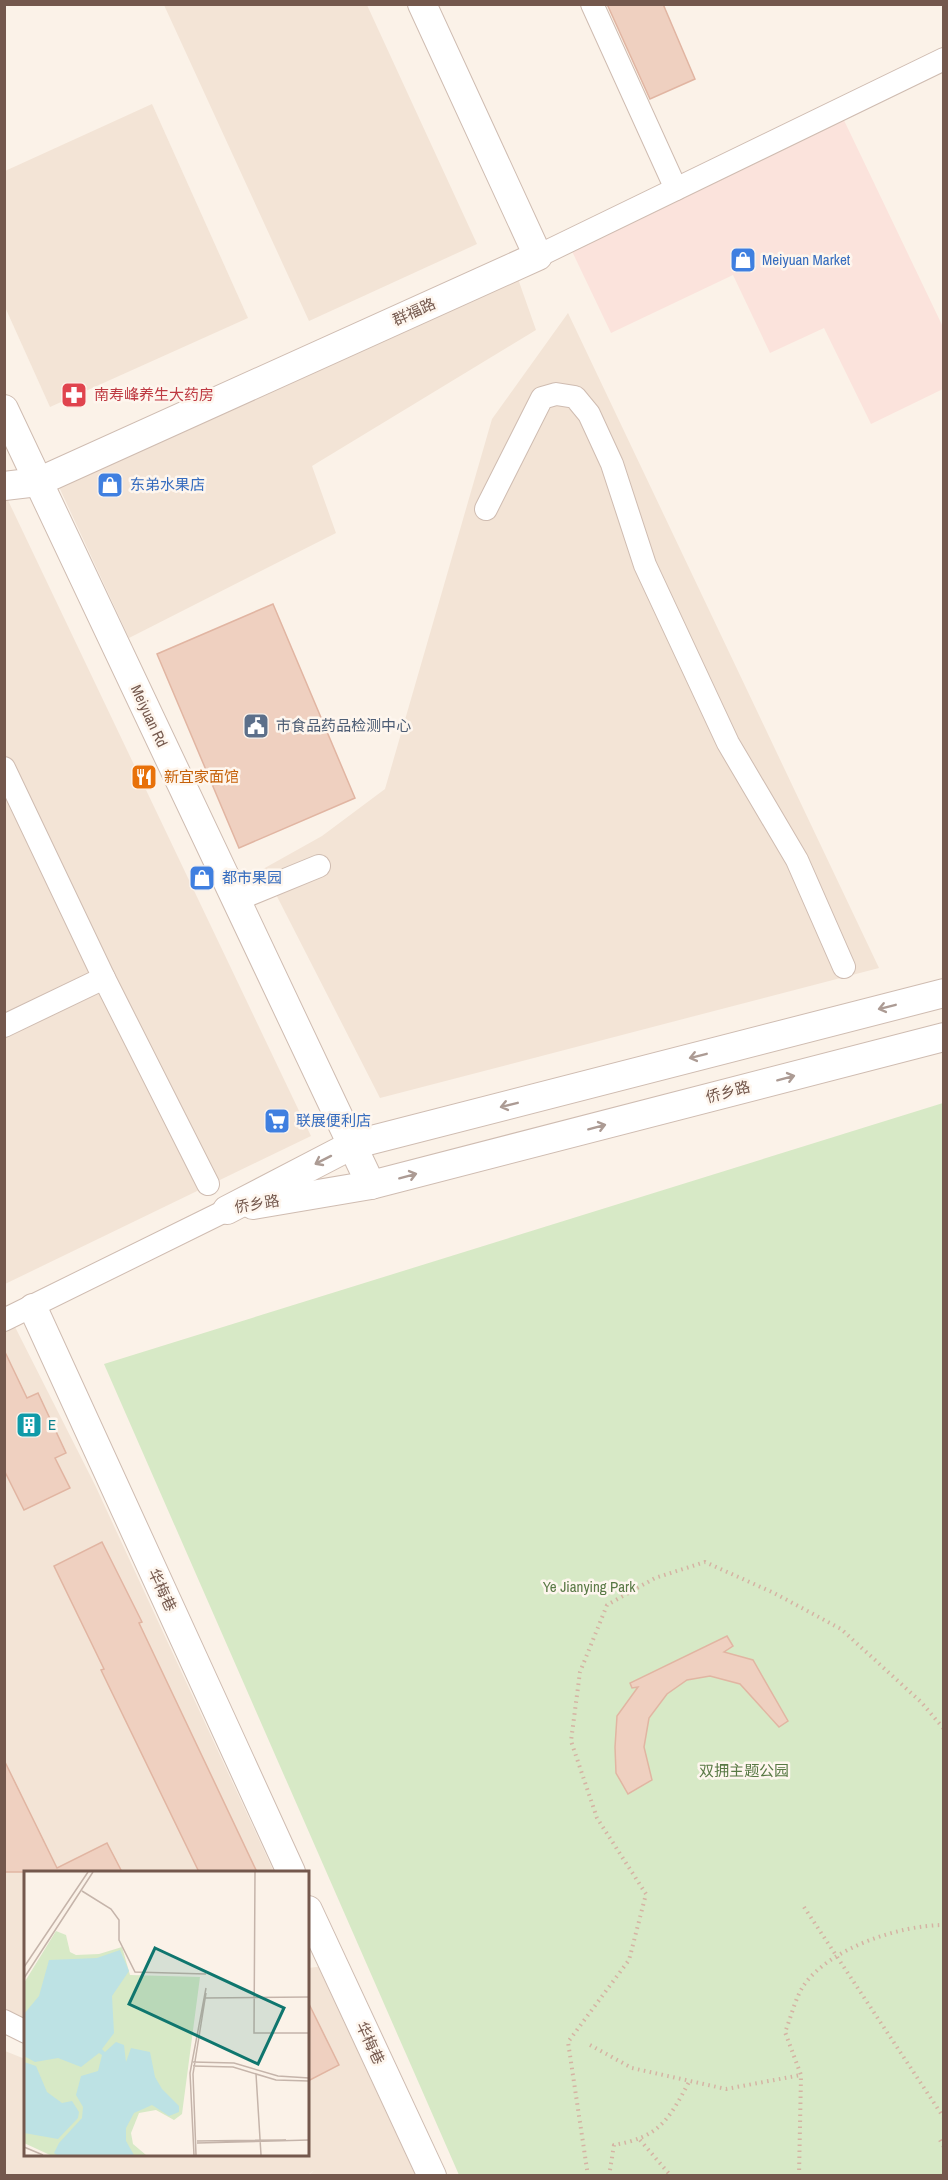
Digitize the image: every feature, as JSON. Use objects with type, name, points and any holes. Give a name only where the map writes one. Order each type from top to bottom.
[{"type":"street","points":[[422,4],[538,256],[944,59]]},
{"type":"street","points":[[592,4],[676,189]]},
{"type":"street","name":"群福路","points":[[4,486],[38,482],[538,256]]},
{"type":"street","points":[[486,509],[542,398],[556,394],[575,397],[589,414],[612,464],[645,565],[723,733],[797,860],[844,967]]},
{"type":"street","name":"Meiyuan Rd","points":[[4,409],[371,1185]]},
{"type":"street","points":[[4,768],[104,978],[208,1184]]},
{"type":"street","points":[[246,896],[319,866]]},
{"type":"street","points":[[4,1026],[104,978]]},
{"type":"street","name":"侨乡路","points":[[227,1210],[352,1145],[944,993]]},
{"type":"street","name":"侨乡路","points":[[227,1210],[371,1185],[944,1036]]},
{"type":"street","points":[[4,1320],[33,1308],[227,1210]]},
{"type":"street","name":"华梅巷","points":[[33,1308],[291,1871]]},
{"type":"street","name":"华梅巷","points":[[309,1915],[314,1940],[432,2175]]},
{"type":"street","points":[[4,2021],[24,2031]]},
{"type":"path","points":[[588,2175],[568,2042],[629,1960],[646,1894],[597,1818],[571,1741],[580,1672],[607,1605],[655,1578],[705,1563],[774,1593],[840,1629],[921,1702],[944,1729]]},
{"type":"path","points":[[804,1907],[944,2118]]},
{"type":"path","points":[[799,2175],[801,2075],[785,2032],[804,1985],[837,1956],[878,1936],[920,1925],[944,1925]]},
{"type":"path","points":[[590,2045],[632,2068],[726,2089],[801,2075]]},
{"type":"path","points":[[609,2175],[614,2145],[640,2140],[657,2130],[677,2106],[689,2082]]},
{"type":"path","points":[[640,2140],[671,2175]]},
{"type":"path","points":[[940,2140],[944,2147]]},
{"type":"shaded area","points":[[164,5],[367,5],[477,244],[309,321]]},
{"type":"shaded area","points":[[152,104],[248,318],[50,407],[5,307],[5,171]]},
{"type":"shaded area","name":"Meiyuan Market","points":[[841,114],[943,327],[943,389],[871,424],[824,328],[770,353],[733,275],[611,333],[569,245]]},
{"type":"shaded area","points":[[517,276],[536,330],[312,466],[336,533],[129,638],[59,487]]},
{"type":"shaded area","points":[[568,313],[879,968],[380,1098],[263,869],[322,836],[385,789],[492,419]]},
{"type":"shaded area","points":[[4,492],[311,1136],[5,1284],[4,1284]]},
{"type":"shaded area","points":[[11,1319],[95,1485],[274,1871],[24,1871],[24,2030],[5,2021],[4,1322]]},
{"type":"shaded area","points":[[325,1966],[428,2175],[309,2175],[314,2170],[307,2176],[5,2176],[5,2051],[24,2059],[24,2156],[309,2156],[309,1968]]},
{"type":"green space","name":"Ye Jianying Park","points":[[943,1103],[943,2175],[459,2175],[104,1364]]},
{"type":"building","points":[[607,4],[663,4],[695,79],[650,99]]},
{"type":"building","name":"市食品药品检测中心","points":[[273,604],[355,798],[239,848],[157,654]]},
{"type":"building","name":"E","points":[[4,1350],[27,1398],[38,1393],[66,1453],[55,1458],[70,1488],[24,1510],[4,1470]]},
{"type":"building","points":[[102,1542],[142,1622],[139,1623],[257,1871],[199,1871],[101,1670],[104,1669],[54,1566]]},
{"type":"building","points":[[727,1636],[733,1646],[724,1652],[753,1660],[788,1721],[779,1727],[740,1684],[710,1676],[687,1680],[667,1694],[649,1718],[644,1747],[652,1780],[628,1794],[616,1773],[615,1747],[617,1716],[638,1687],[632,1688],[630,1683]]},
{"type":"building","points":[[4,1760],[57,1868],[107,1843],[121,1871],[24,1871],[4,1872]]},
{"type":"building","points":[[309,2004],[339,2065],[309,2080]]},
{"type":"place","name":"Meiyuan Market","points":[[743,260]]},
{"type":"place","name":"南寿峰养生大药房","points":[[74,395]]},
{"type":"place","name":"东弟水果店","points":[[110,485]]},
{"type":"place","name":"市食品药品检测中心","points":[[256,726]]},
{"type":"place","name":"新宜家面馆","points":[[144,777]]},
{"type":"place","name":"都市果园","points":[[202,878]]},
{"type":"place","name":"联展便利店","points":[[277,1121]]},
{"type":"place","name":"E","points":[[29,1425]]},
{"type":"park label","name":"双拥主题公园","points":[[744,1771]]}]
